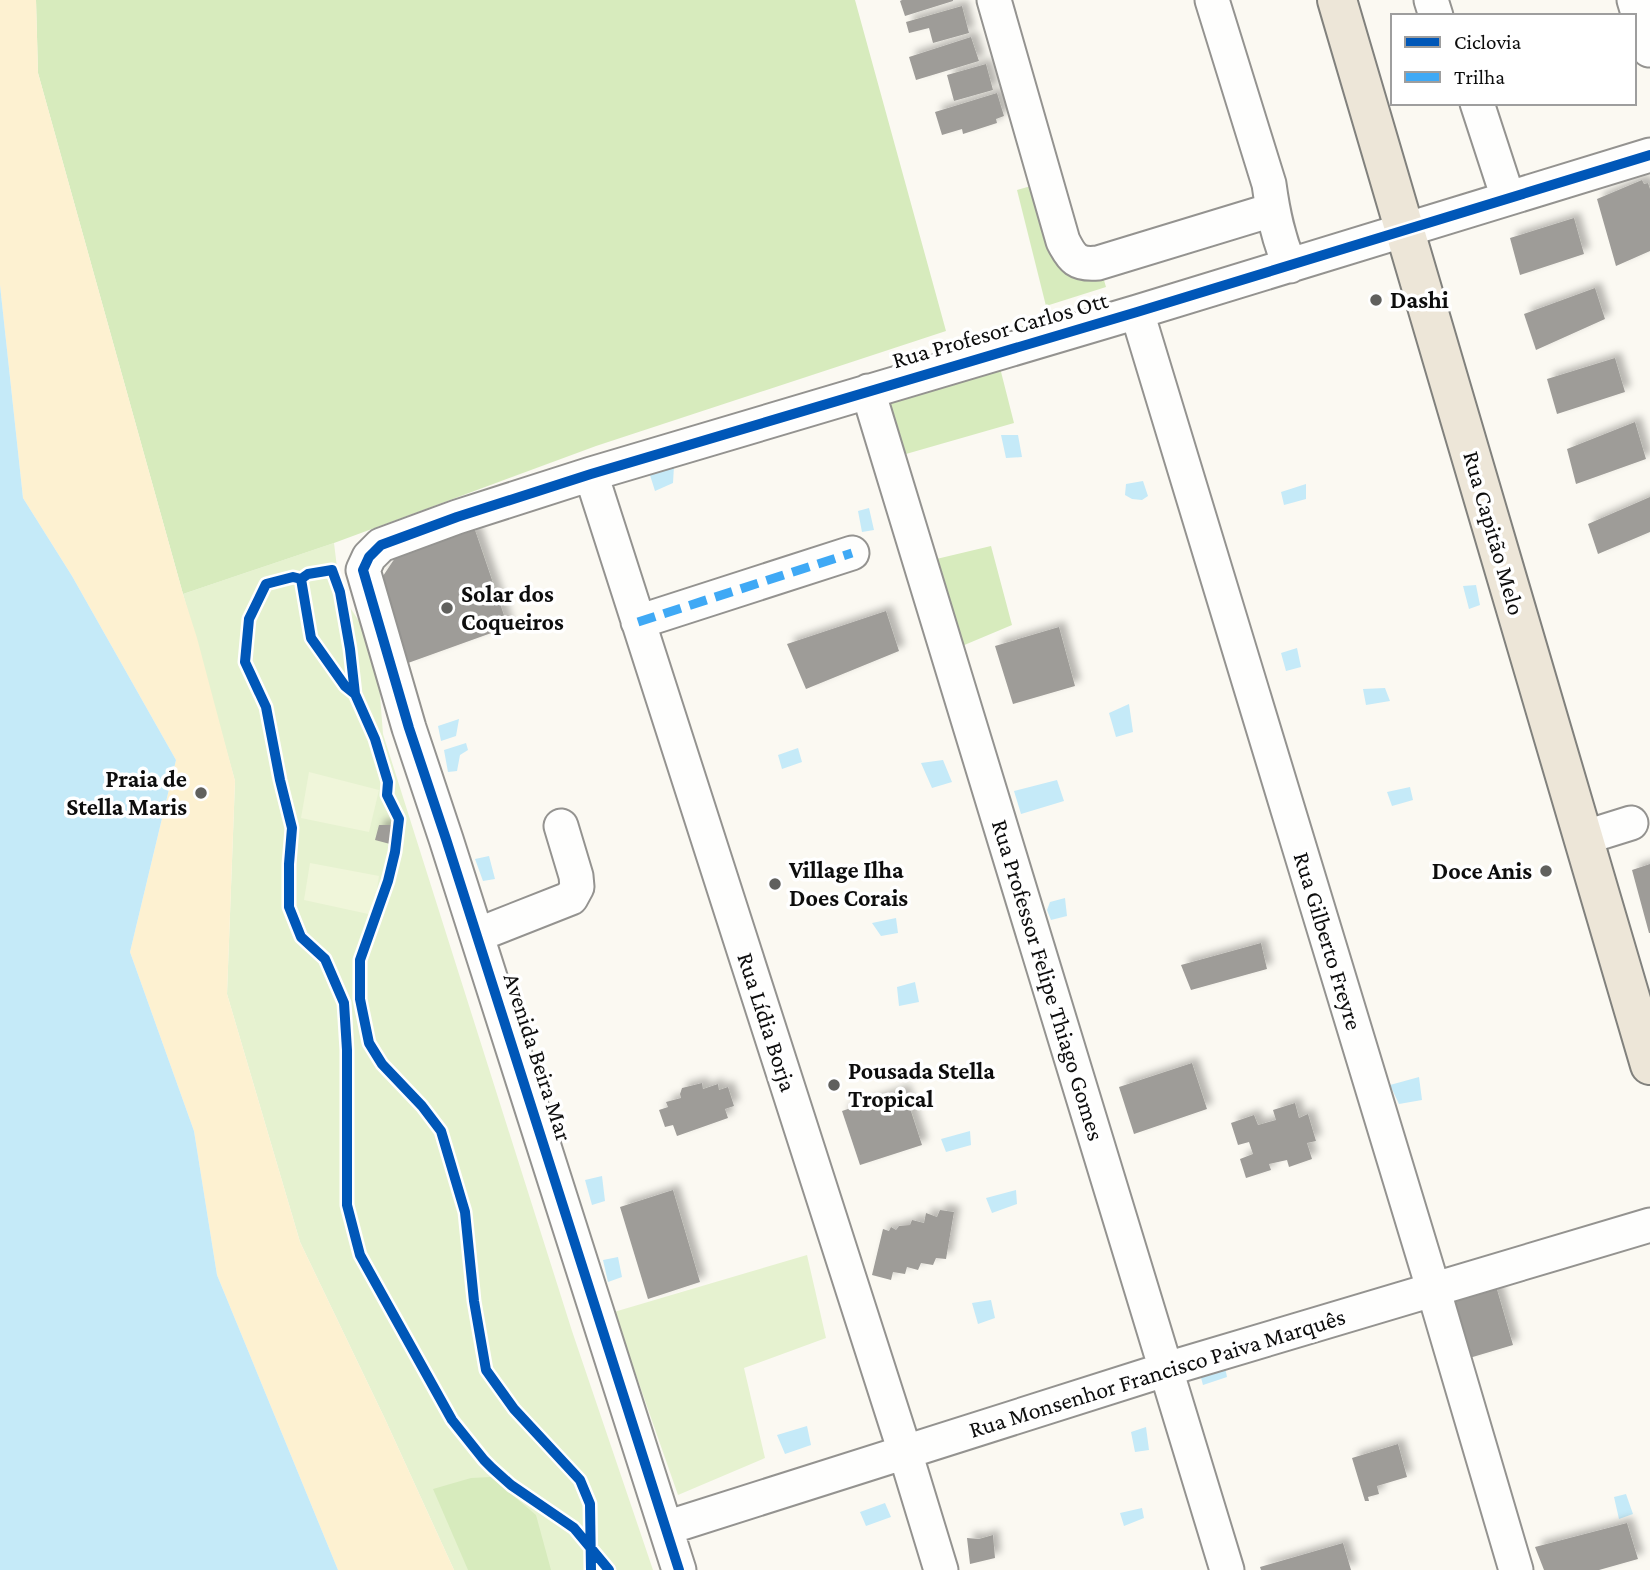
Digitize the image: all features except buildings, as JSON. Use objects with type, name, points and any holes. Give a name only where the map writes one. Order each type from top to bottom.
[{"type":"main road","name":"Rua Capitão Melo","points":[[1337,0],[1650,1065]]},
{"type":"street","points":[[993,0],[1063,242],[1075,260],[1098,264],[1272,210]]},
{"type":"street","points":[[1212,0],[1269,184],[1280,244],[1290,266]]},
{"type":"street","points":[[1634,0],[1644,51]]},
{"type":"street","points":[[1479,105],[1508,198]]},
{"type":"street","name":"Rua Profesor Carlos Ott","points":[[369,557],[381,545],[410,534],[591,474],[1290,266],[1650,155]]},
{"type":"street","name":"Rua Gilberto Freyre","points":[[1137,312],[1516,1570]]},
{"type":"street","name":"Rua Professor Felipe Thiago Gomes","points":[[868,391],[1227,1570]]},
{"type":"street","name":"Rua Lídia Borja","points":[[591,474],[905,1452],[940,1570]]},
{"type":"street","points":[[638,622],[852,553]]},
{"type":"street","name":"Avenida Beira Mar","points":[[369,557],[363,570],[409,728],[678,1570]]},
{"type":"street","points":[[1583,838],[1631,823]]},
{"type":"street","points":[[477,935],[571,898],[577,887],[576,876],[561,826]]},
{"type":"street","name":"Rua Monsenhor Francisco Paiva Marquês","points":[[666,1528],[1167,1369],[1650,1225]]},
{"type":"green space","points":[[36,0],[855,0],[946,331],[596,446],[334,543],[183,594],[38,73]]},
{"type":"green space","points":[[1038,184],[1101,270],[1106,287],[1046,306],[1017,190]]},
{"type":"green space","points":[[998,360],[1014,423],[899,456],[885,394]]},
{"type":"green space","points":[[334,543],[340,592],[364,629],[379,682],[383,734],[572,1331],[653,1570],[454,1570],[300,1242],[227,994],[235,781],[183,594]]},
{"type":"green space","points":[[991,546],[1012,625],[962,646],[928,561]]},
{"type":"green space","points":[[309,772],[379,790],[369,832],[301,818]]},
{"type":"green space","points":[[310,863],[379,876],[373,915],[304,900]]},
{"type":"green space","points":[[807,1255],[826,1338],[744,1368],[765,1458],[678,1495],[614,1312]]},
{"type":"green space","points":[[491,1477],[536,1515],[551,1570],[468,1570],[433,1489],[471,1478]]},
{"type":"sand","name":"Praia de Stella Maris","points":[[0,0],[36,0],[38,73],[235,781],[227,994],[300,1242],[454,1570],[338,1570],[217,1275],[194,1131],[130,952],[176,760],[72,576],[23,498],[0,285]]},
{"type":"water","points":[[0,285],[23,498],[72,576],[176,760],[130,952],[194,1131],[217,1275],[338,1570],[0,1570]]},
{"type":"water","points":[[1001,435],[1018,435],[1022,457],[1006,458]]},
{"type":"water","points":[[674,466],[673,483],[655,491],[649,472]]},
{"type":"water","points":[[1143,481],[1148,496],[1142,500],[1125,495],[1126,484]]},
{"type":"water","points":[[1306,484],[1306,499],[1284,505],[1281,492]]},
{"type":"water","points":[[869,508],[874,530],[862,532],[858,511]]},
{"type":"water","points":[[1476,585],[1480,605],[1469,609],[1463,586]]},
{"type":"water","points":[[1297,648],[1301,667],[1286,671],[1281,653]]},
{"type":"water","points":[[1385,688],[1390,701],[1366,705],[1363,689]]},
{"type":"water","points":[[1129,704],[1133,732],[1116,737],[1109,713]]},
{"type":"water","points":[[459,719],[456,736],[441,741],[438,726]]},
{"type":"water","points":[[466,743],[468,750],[460,755],[457,771],[448,772],[444,750]]},
{"type":"water","points":[[798,748],[802,762],[782,769],[778,755]]},
{"type":"water","points":[[943,760],[952,782],[932,788],[921,763]]},
{"type":"water","points":[[1057,780],[1064,801],[1021,814],[1014,791]]},
{"type":"water","points":[[1410,787],[1413,800],[1392,806],[1387,792]]},
{"type":"water","points":[[489,856],[495,879],[483,881],[475,859]]},
{"type":"water","points":[[1065,898],[1067,916],[1051,920],[1047,910],[1050,902]]},
{"type":"water","points":[[896,918],[898,933],[881,936],[872,923]]},
{"type":"water","points":[[915,982],[919,1002],[899,1006],[897,987]]},
{"type":"water","points":[[1419,1077],[1422,1100],[1399,1104],[1390,1085]]},
{"type":"water","points":[[970,1131],[971,1145],[946,1152],[941,1139]]},
{"type":"water","points":[[602,1176],[605,1201],[592,1205],[585,1180]]},
{"type":"water","points":[[1016,1190],[1017,1204],[992,1213],[986,1198]]},
{"type":"water","points":[[618,1257],[622,1277],[608,1282],[603,1260]]},
{"type":"water","points":[[991,1300],[995,1318],[978,1324],[972,1303]]},
{"type":"water","points":[[1225,1367],[1227,1377],[1203,1385],[1200,1374]]},
{"type":"water","points":[[807,1426],[811,1445],[785,1454],[777,1435]]},
{"type":"water","points":[[1146,1427],[1149,1450],[1135,1452],[1131,1432]]},
{"type":"water","points":[[1626,1494],[1633,1514],[1619,1519],[1614,1497]]},
{"type":"water","points":[[885,1503],[891,1517],[866,1526],[860,1512]]},
{"type":"water","points":[[1142,1508],[1144,1518],[1124,1526],[1120,1513]]},
{"type":"marked path","points":[[638,622],[852,553]]},
{"type":"cycle path","points":[[679,1570],[409,728],[363,570],[369,557],[381,545],[457,517],[591,474],[1137,312],[1650,155]]},
{"type":"cycle path","points":[[591,1570],[590,1504],[580,1480],[514,1409],[486,1370],[474,1301],[465,1212],[441,1131],[422,1106],[382,1064],[369,1043],[360,999],[360,960],[388,881],[399,819],[387,795],[388,782],[375,739],[355,694],[340,592],[332,570],[308,574],[301,579],[293,577],[266,584],[249,619],[245,662],[266,707],[292,828],[289,907],[301,937],[325,959],[344,1003],[347,1050],[347,1205],[360,1255],[452,1420],[492,1468],[511,1485],[574,1528],[609,1570]]},
{"type":"cycle path","points":[[301,579],[311,638],[345,686],[355,694]]},
{"type":"place","name":"Dashi","points":[[1376,300]]},
{"type":"place","name":"Solar dos Coqueiros","points":[[447,608]]},
{"type":"place","name":"Praia de Stella Maris","points":[[201,793]]},
{"type":"place","name":"Doce Anis","points":[[1546,871]]},
{"type":"place","name":"Village Ilha Does Corais","points":[[775,884]]},
{"type":"place","name":"Pousada Stella Tropical","points":[[834,1085]]}]
